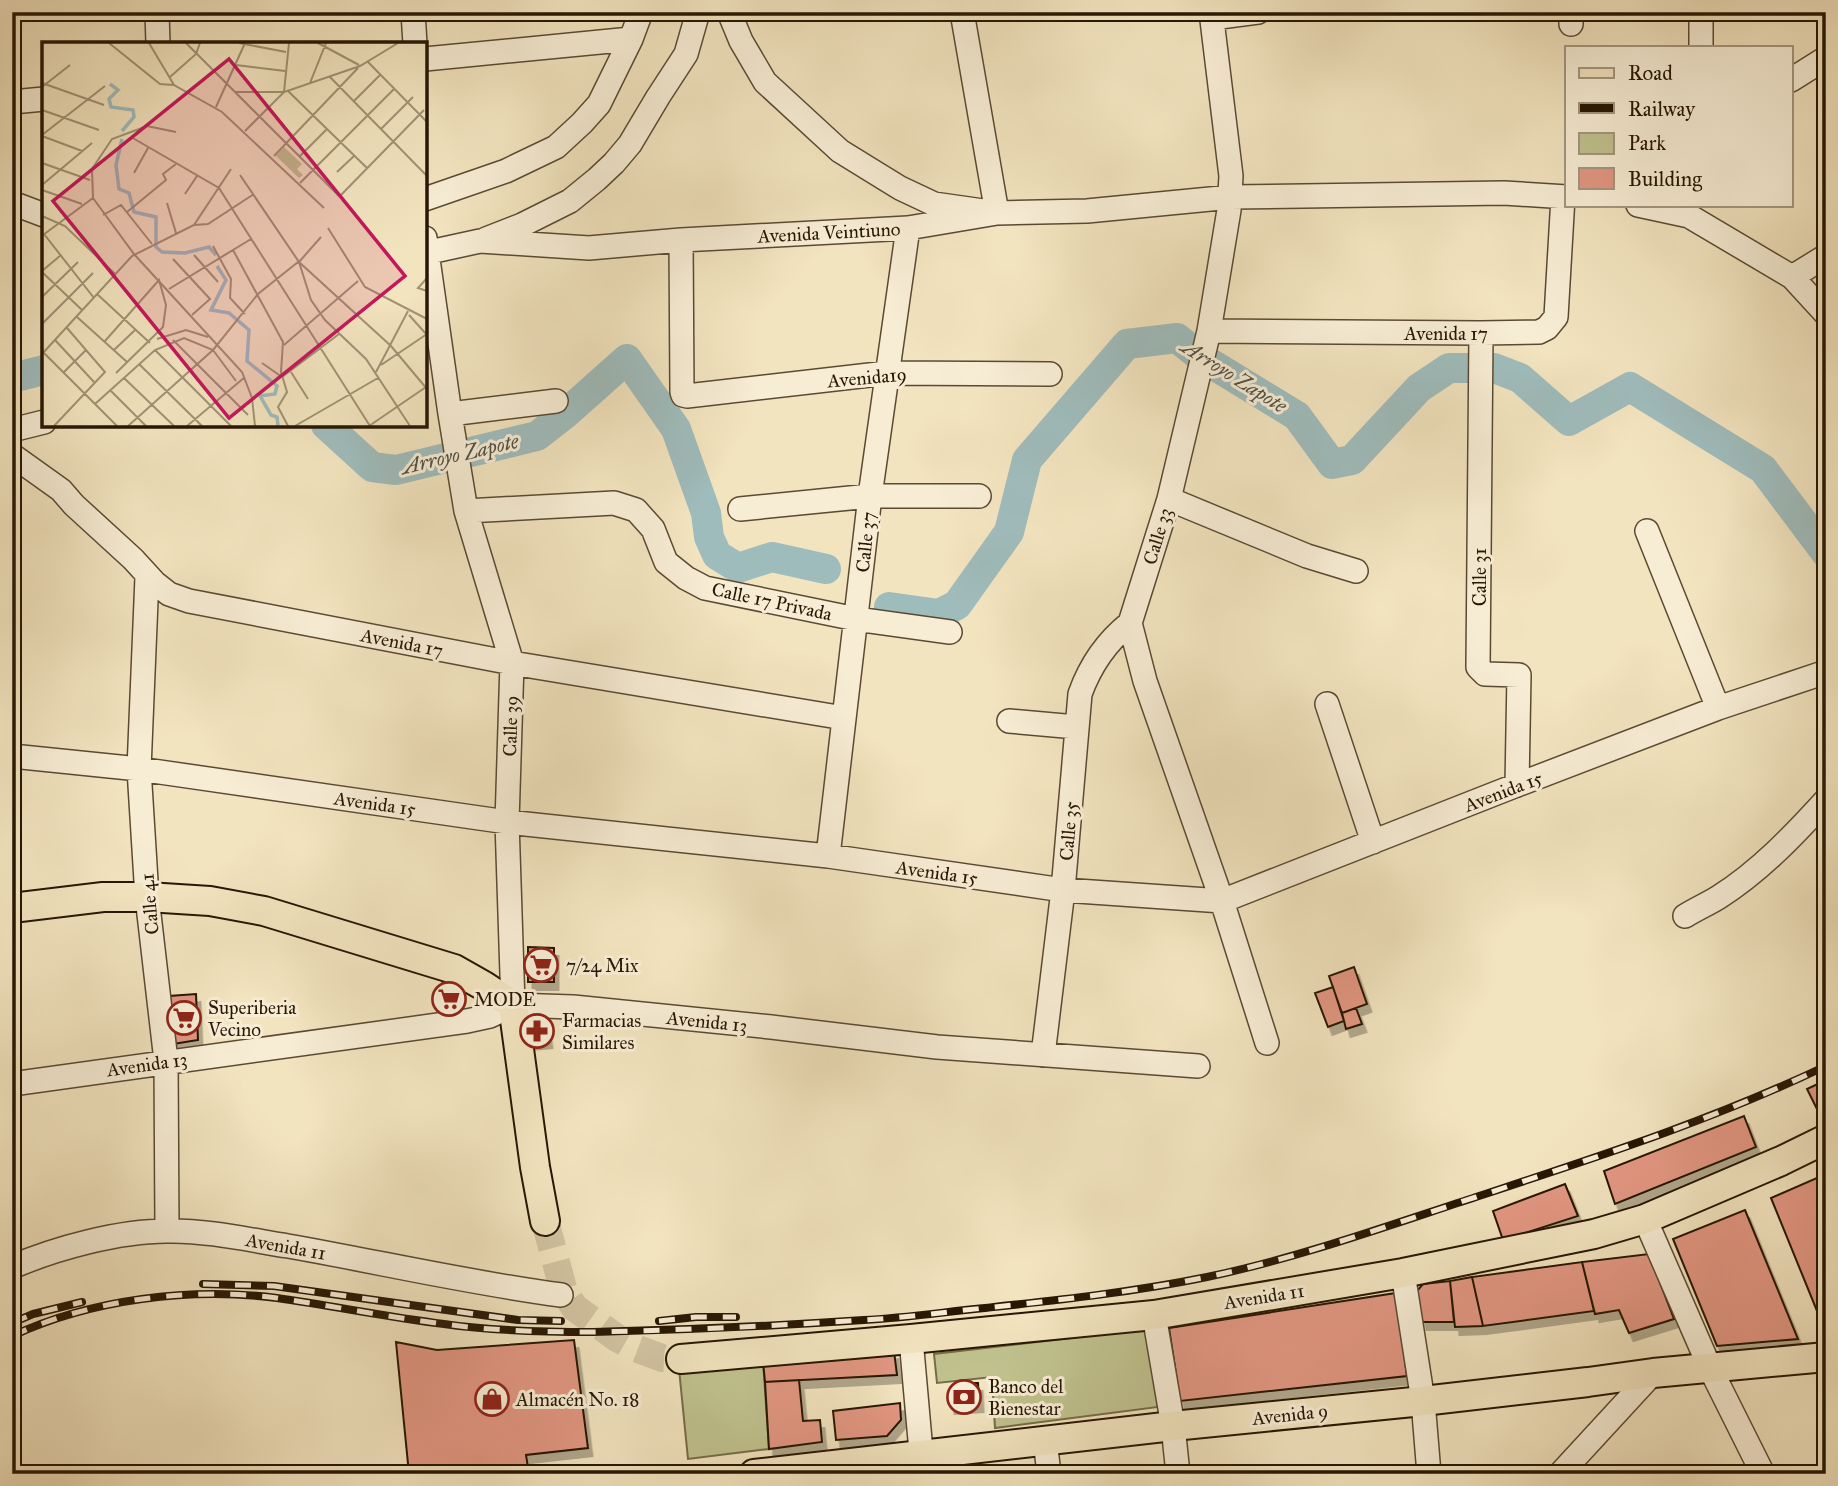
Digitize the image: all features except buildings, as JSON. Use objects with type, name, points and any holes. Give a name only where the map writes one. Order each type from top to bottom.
[{"type":"main road","points":[[12,908],[103,897],[147,897],[210,901],[264,911],[454,969],[513,1005]]},
{"type":"main road","name":"Calle 39","points":[[513,1005],[545,1221]]},
{"type":"main road","name":"Avenida 11","points":[[681,1359],[1154,1315],[1403,1273],[1594,1234],[1644,1219],[1826,1139]]},
{"type":"main road","name":"Avenida 9","points":[[754,1474],[922,1464],[1045,1440],[1423,1401],[1653,1373],[1826,1357]]},
{"type":"street","points":[[156,12],[158,42]]},
{"type":"street","points":[[413,12],[415,42]]},
{"type":"street","points":[[427,198],[506,171],[556,147],[599,104],[631,39],[641,12]]},
{"type":"street","points":[[480,241],[522,225],[570,201],[614,163],[631,144],[686,54],[698,12]]},
{"type":"street","points":[[729,12],[741,41],[765,82],[840,150],[900,188],[934,204],[997,213],[962,12]]},
{"type":"street","points":[[1211,15],[1258,12]]},
{"type":"street","points":[[1701,12],[1701,46]]},
{"type":"street","name":"Calle 33","points":[[1130,623],[1169,499],[1209,331],[1231,197],[1231,176],[1211,15]]},
{"type":"street","points":[[427,59],[631,39]]},
{"type":"street","points":[[1792,79],[1826,58]]},
{"type":"street","points":[[12,102],[42,99]]},
{"type":"street","name":"Avenida Veintiuno","points":[[427,256],[480,241],[589,248],[681,240],[908,228],[997,213],[1087,211],[1231,197],[1504,193],[1565,197]]},
{"type":"street","name":"Avenida 17","points":[[1209,331],[1539,332],[1547,328],[1556,317],[1565,197]]},
{"type":"street","points":[[12,202],[42,214]]},
{"type":"street","points":[[1648,206],[1690,211],[1792,276],[1826,314]]},
{"type":"street","name":"Calle 37","points":[[828,856],[870,496],[908,228]]},
{"type":"street","name":"Avenida19","points":[[681,240],[684,395],[691,397],[887,373],[1050,374]]},
{"type":"street","name":"Calle 39","points":[[427,256],[466,511],[512,663],[507,822],[513,1005]]},
{"type":"street","points":[[1792,276],[1826,256]]},
{"type":"street","name":"Calle 31","points":[[1481,333],[1478,667],[1485,674],[1519,676],[1517,785]]},
{"type":"street","points":[[450,414],[556,401]]},
{"type":"street","points":[[12,429],[42,422]]},
{"type":"street","name":"Avenida 17","points":[[12,455],[61,490],[133,559],[147,576],[169,594],[189,601],[512,663],[844,718]]},
{"type":"street","points":[[740,509],[870,496],[979,496]]},
{"type":"street","points":[[1169,499],[1307,556],[1356,571]]},
{"type":"street","name":"Calle 17 Privada","points":[[466,511],[614,503],[636,510],[653,528],[666,562],[686,578],[705,588],[856,619],[950,632]]},
{"type":"street","points":[[1647,531],[1718,708]]},
{"type":"street","name":"Calle 41","points":[[147,576],[139,769],[147,897],[166,1061],[167,1231]]},
{"type":"street","points":[[1130,623],[1145,681],[1222,901],[1267,1043]]},
{"type":"street","name":"Calle 35","points":[[1043,1055],[1063,890],[1080,694],[1086,677],[1113,636],[1130,623]]},
{"type":"street","name":"Avenida 15","points":[[12,756],[139,769],[507,822],[828,856],[1063,890],[1222,901],[1718,708],[1826,672]]},
{"type":"street","points":[[1327,704],[1373,842]]},
{"type":"street","points":[[1009,721],[1076,727]]},
{"type":"street","points":[[1685,916],[1720,896],[1782,847],[1826,800]]},
{"type":"street","name":"Avenida 13","points":[[12,1084],[467,1021],[490,1016],[513,1005],[587,1009],[771,1027],[937,1048],[1198,1066]]},
{"type":"street","points":[[1644,1219],[1710,1368],[1763,1474]]},
{"type":"street","name":"Avenida 11","points":[[12,1268],[63,1249],[109,1237],[167,1231],[229,1236],[482,1284],[561,1295]]},
{"type":"street","points":[[1403,1273],[1423,1401],[1429,1474]]},
{"type":"street","points":[[1154,1315],[1173,1426],[1178,1474]]},
{"type":"street","points":[[911,1339],[922,1464]]},
{"type":"street","points":[[1560,1474],[1653,1373]]},
{"type":"street","points":[[1045,1440],[1049,1474]]},
{"type":"green space","points":[[1147,1329],[1158,1407],[995,1428],[992,1377],[937,1383],[934,1354]]},
{"type":"green space","points":[[763,1361],[769,1449],[688,1459],[679,1369]]},
{"type":"waterway","name":"Arroyo Zapote","points":[[889,607],[939,614],[957,605],[1009,532],[1027,460],[1127,344],[1177,338],[1202,358],[1297,416],[1332,464],[1352,460],[1419,388],[1449,368],[1494,368],[1520,378],[1569,421],[1630,387],[1763,469],[1826,553]]},
{"type":"waterway","name":"Arroyo Zapote","points":[[328,427],[372,467],[396,470],[537,436],[627,359],[676,429],[706,513],[709,537],[717,555],[738,568],[772,557],[826,569]]},
{"type":"waterway","name":"Arroyo Zapote","points":[[12,378],[42,370]]},
{"type":"tunnel","points":[[545,1221],[564,1292],[575,1308],[633,1347],[662,1358],[681,1359]]},
{"type":"railway","points":[[12,1336],[75,1313],[176,1295],[244,1295],[462,1326],[518,1331],[593,1332],[728,1328],[879,1319],[1124,1291],[1241,1269],[1376,1230],[1653,1137],[1740,1104],[1826,1066]]},
{"type":"railway","points":[[203,1284],[274,1286],[518,1320],[561,1321]]},
{"type":"railway","points":[[12,1323],[33,1314],[82,1302]]},
{"type":"railway","points":[[659,1321],[736,1317]]},
{"type":"place","name":"7/24 Mix","points":[[541,965]]},
{"type":"place","name":"MODE","points":[[449,999]]},
{"type":"place","name":"Superiberia Vecino","points":[[184,1018]]},
{"type":"place","name":"Farmacias Similares","points":[[537,1031]]},
{"type":"place","name":"Banco del Bienestar","points":[[964,1397]]},
{"type":"place","name":"Almacén No. 18","points":[[492,1399]]}]
